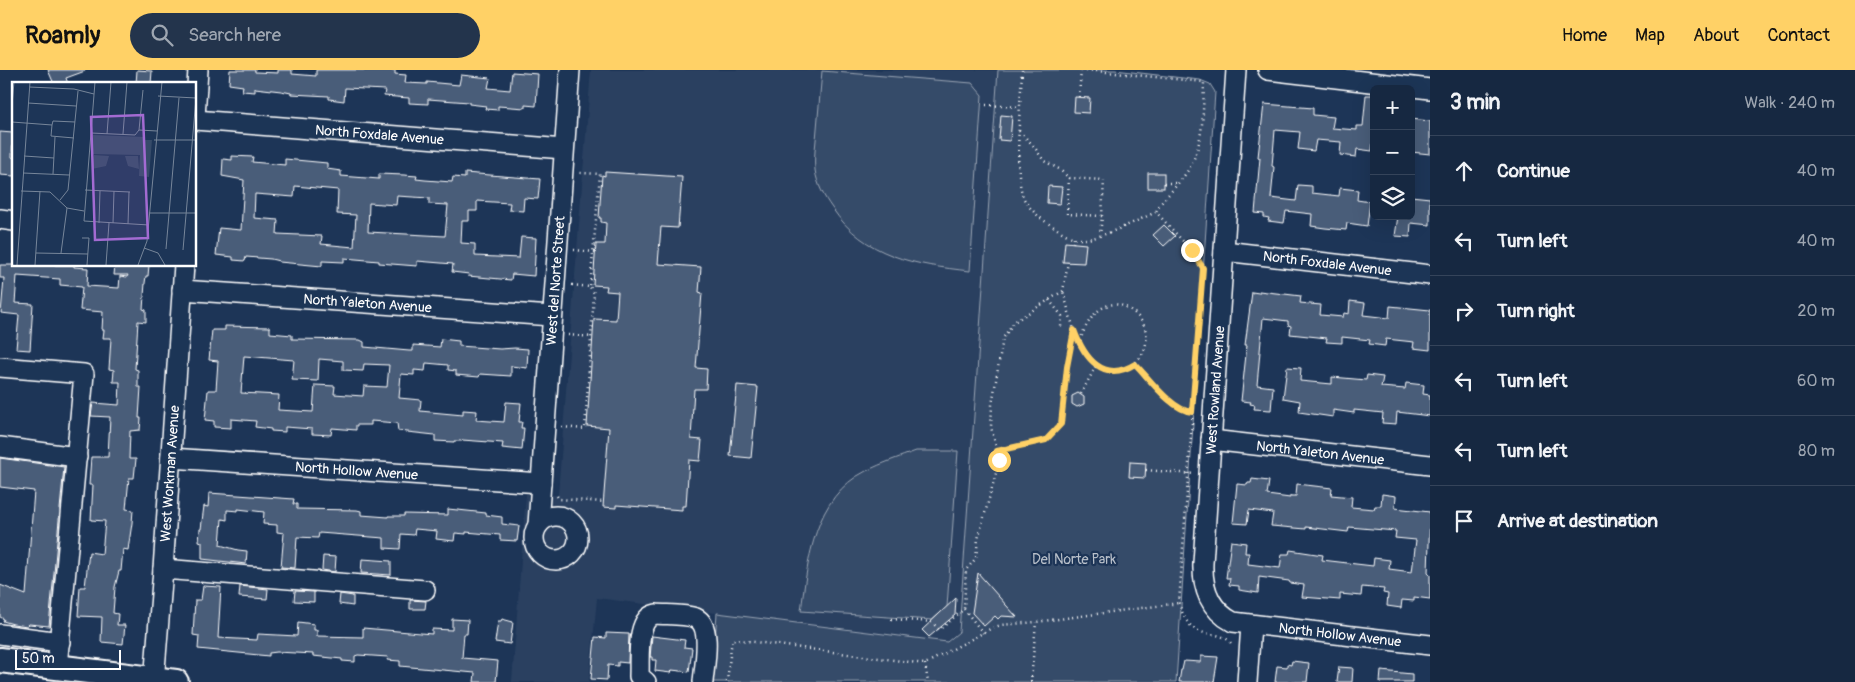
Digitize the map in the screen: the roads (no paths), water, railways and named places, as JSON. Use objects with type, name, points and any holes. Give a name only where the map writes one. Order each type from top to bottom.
[{"type":"main road","points":[[0,660],[161,681]]},
{"type":"street","points":[[196,102],[198,70]]},
{"type":"street","name":"West del Norte Street","points":[[538,525],[546,490],[552,316],[570,70]]},
{"type":"street","name":"West Rowland Avenue","points":[[1236,70],[1202,568],[1203,582],[1213,606],[1225,618],[1233,622],[1252,625]]},
{"type":"street","points":[[1268,70],[1430,89]]},
{"type":"street","name":"North Foxdale Avenue","points":[[196,118],[564,149]]},
{"type":"street","name":"North Foxdale Avenue","points":[[1224,251],[1430,275]]},
{"type":"street","name":"West Workman Avenue","points":[[161,681],[164,569],[184,266]]},
{"type":"street","name":"North Yaleton Avenue","points":[[182,290],[552,316]]},
{"type":"street","points":[[0,367],[84,374],[57,667]]},
{"type":"street","name":"North Yaleton Avenue","points":[[1211,440],[1430,465]]},
{"type":"street","points":[[0,447],[77,457]]},
{"type":"street","name":"North Hollow Avenue","points":[[171,458],[546,490]]},
{"type":"street","points":[[164,569],[425,590]]},
{"type":"street","points":[[646,682],[639,676],[641,630],[646,619],[650,615],[656,614],[695,618],[704,627],[707,635],[703,682]]},
{"type":"street","points":[[1247,682],[1252,625]]},
{"type":"street","name":"North Hollow Avenue","points":[[1252,625],[1430,645]]},
{"type":"street","points":[[0,634],[60,642]]},
{"type":"park label","name":"Del Norte Park","points":[[1074,559]]}]
